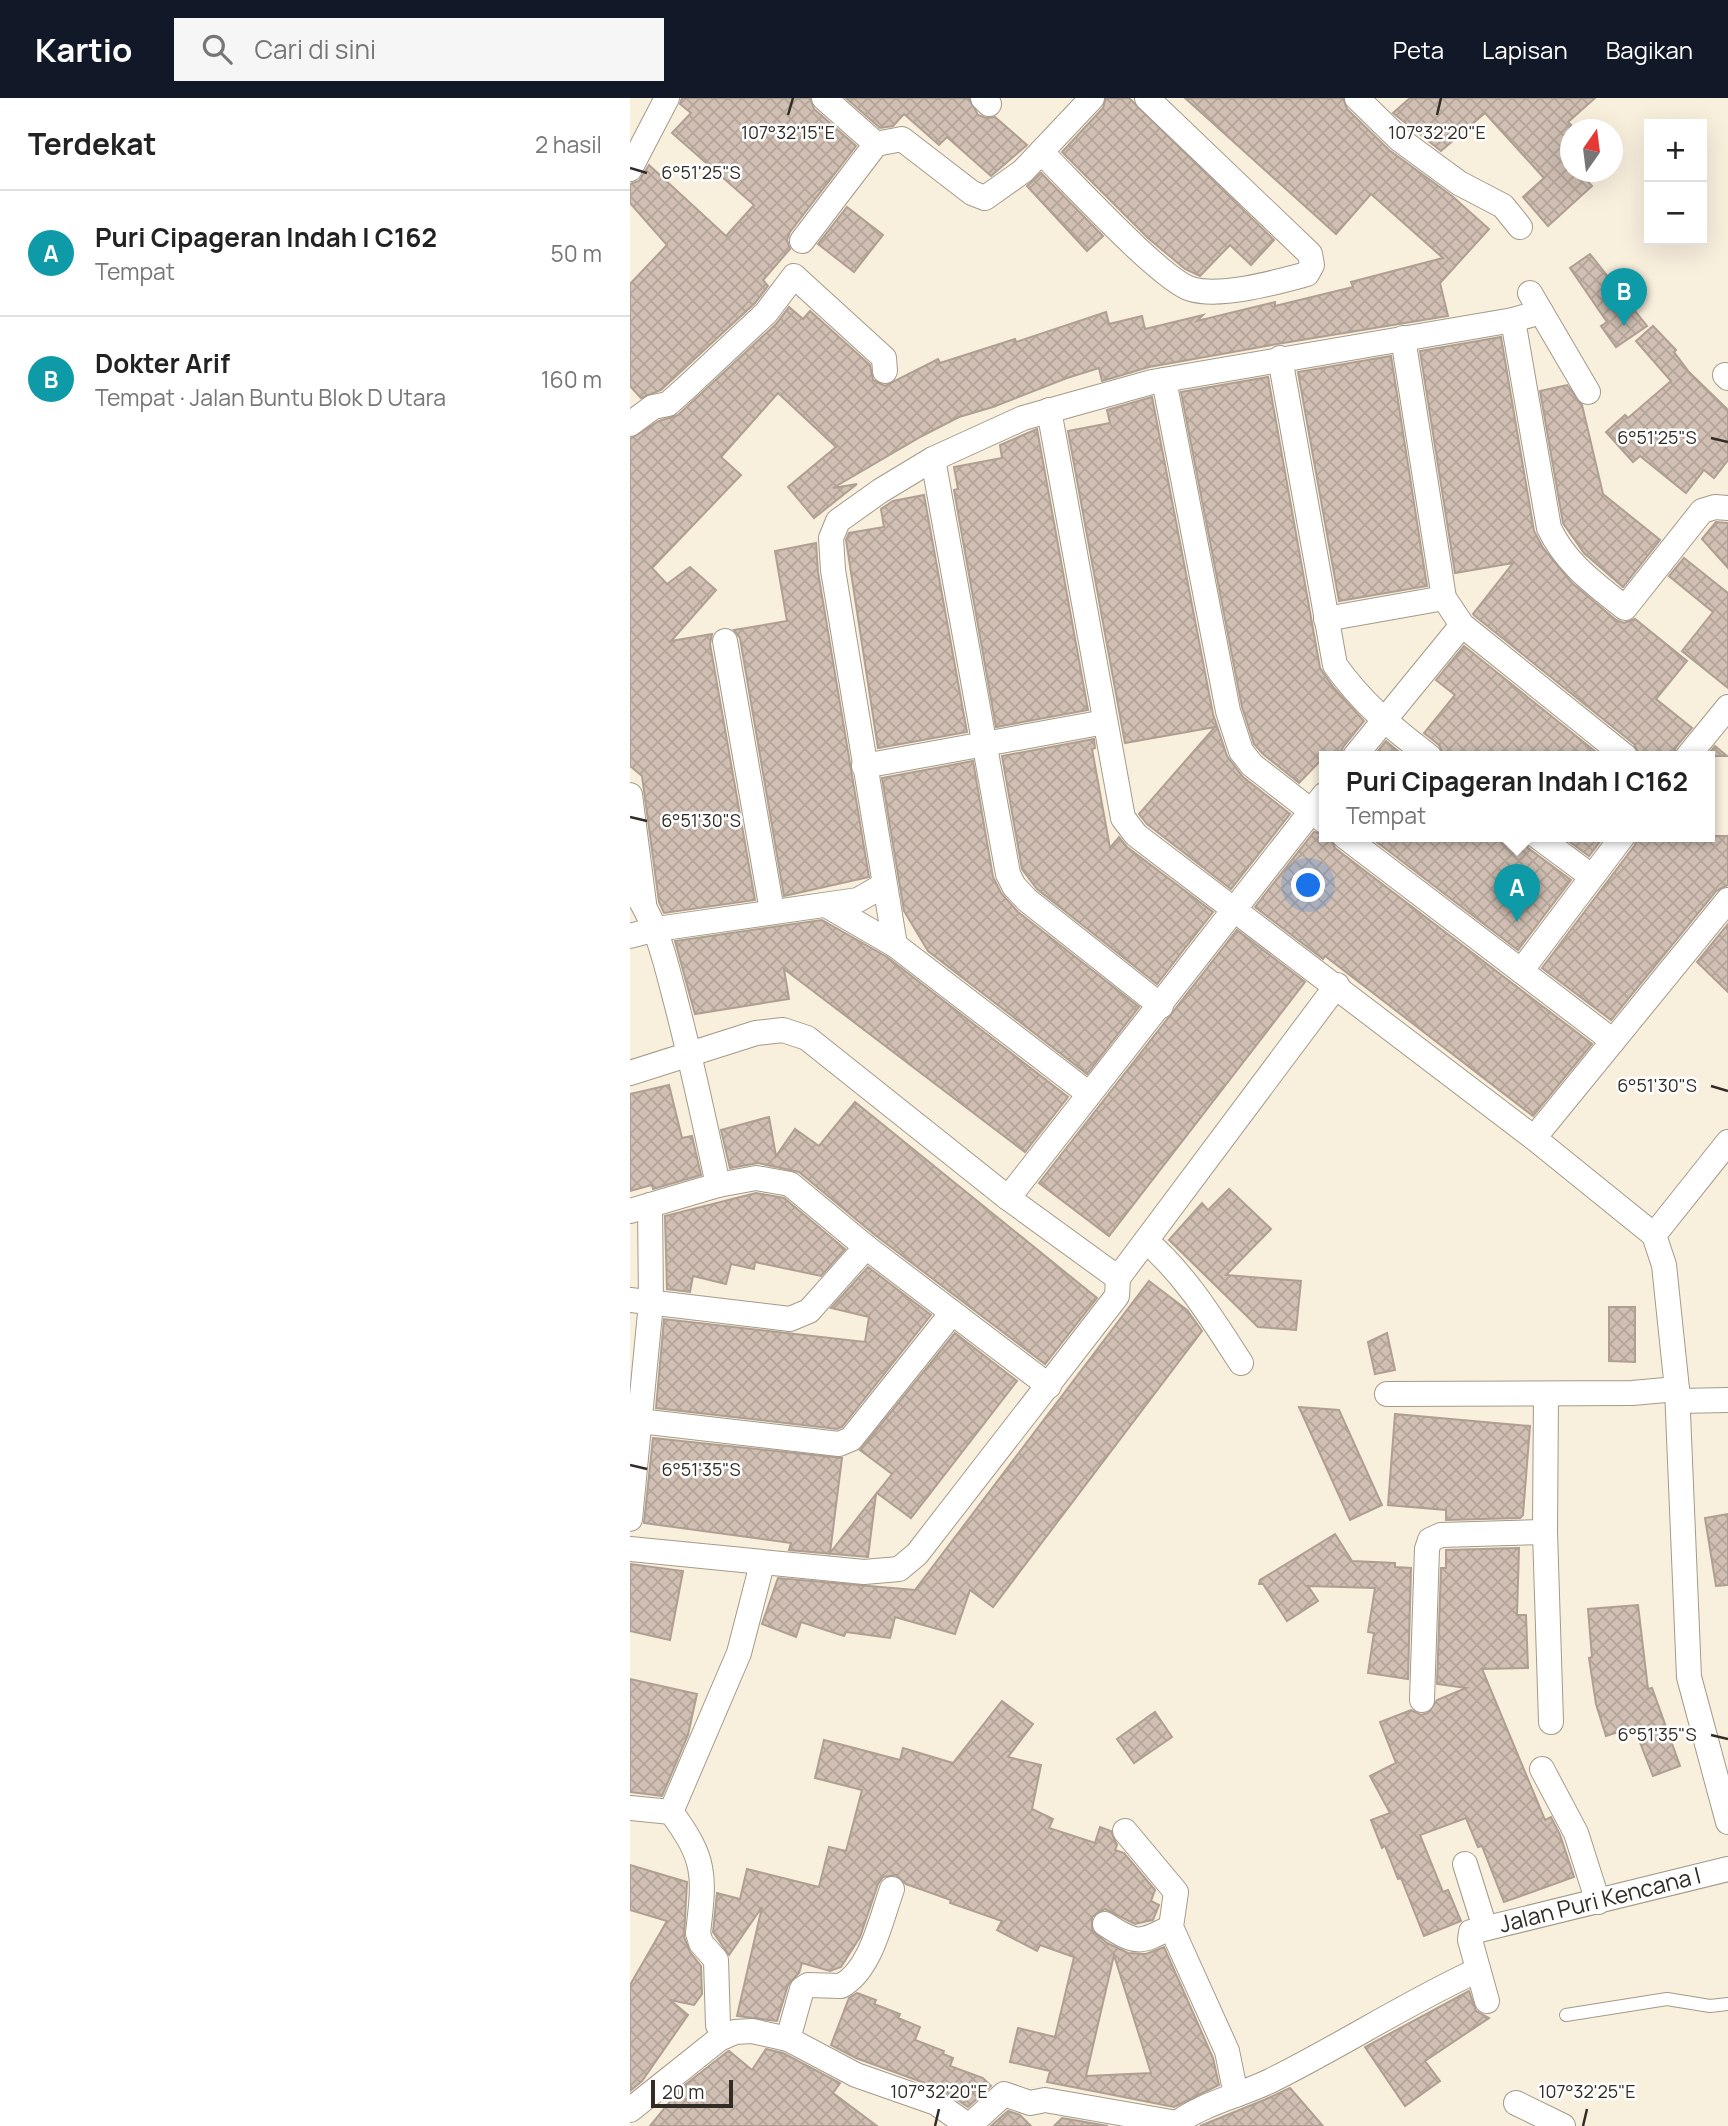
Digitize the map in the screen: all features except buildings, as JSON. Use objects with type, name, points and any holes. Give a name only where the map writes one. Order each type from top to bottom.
[{"type":"street","points":[[630,169],[667,98]]},
{"type":"street","points":[[824,98],[876,144]]},
{"type":"street","points":[[802,241],[876,144],[902,139],[972,193],[985,198],[1011,181],[1092,98]]},
{"type":"street","points":[[1041,152],[1179,284],[1212,291],[1275,282],[1307,274],[1311,269],[1312,259],[1292,235],[1147,98]]},
{"type":"street","points":[[1357,98],[1409,146],[1459,183],[1503,206],[1520,227]]},
{"type":"street","points":[[630,424],[678,396],[766,313],[794,276],[884,358],[885,371]]},
{"type":"street","points":[[895,945],[833,570],[831,538],[838,521],[880,491],[933,459],[998,428],[1049,410],[1164,380],[1513,320],[1536,302],[1588,392]]},
{"type":"street","points":[[1513,320],[1549,528],[1558,547],[1576,569],[1625,608],[1702,511],[1728,508]]},
{"type":"street","points":[[1404,338],[1444,597],[1462,625],[1619,751]]},
{"type":"street","points":[[1280,358],[1335,665],[1358,698],[1382,721],[1422,751]]},
{"type":"street","points":[[1164,380],[1228,711],[1241,751],[1252,765],[1319,808]]},
{"type":"street","points":[[1049,410],[1123,818],[1136,835],[1337,985],[1654,1235],[1664,1265],[1677,1395],[1689,1677],[1728,1822]]},
{"type":"street","points":[[933,459],[1008,874],[1014,886],[1027,900],[1161,1006]]},
{"type":"street","points":[[1326,619],[1444,597]]},
{"type":"street","points":[[1358,751],[1462,625]]},
{"type":"street","points":[[725,642],[772,911]]},
{"type":"street","points":[[1692,751],[1728,707]]},
{"type":"street","points":[[864,766],[1105,722]]},
{"type":"street","points":[[630,795],[637,894],[657,929],[690,1054],[718,1185]]},
{"type":"street","points":[[1008,1198],[1161,1006],[1233,909],[1319,810]]},
{"type":"street","points":[[1352,842],[1613,1041]]},
{"type":"street","points":[[1545,842],[1591,877]]},
{"type":"street","points":[[1521,971],[1618,842]]},
{"type":"street","points":[[630,936],[657,929],[858,900],[884,885]]},
{"type":"street","points":[[1534,1138],[1728,900]]},
{"type":"street","points":[[826,905],[895,945],[1089,1094]]},
{"type":"street","points":[[630,1549],[864,1572],[900,1569],[917,1554],[1117,1296],[1118,1278],[1337,985]]},
{"type":"street","points":[[630,1073],[756,1034],[783,1030],[807,1038],[1008,1198],[1118,1278]]},
{"type":"street","points":[[1654,1235],[1728,1142]]},
{"type":"street","points":[[630,1519],[641,1301],[640,1208],[718,1185],[756,1178],[790,1184],[866,1247],[1049,1386]]},
{"type":"street","points":[[1146,1241],[1159,1252],[1206,1310],[1241,1363]]},
{"type":"street","points":[[641,1301],[798,1318],[809,1311],[866,1247]]},
{"type":"street","points":[[635,1420],[839,1444],[851,1439],[952,1313]]},
{"type":"street","points":[[1387,1394],[1633,1393],[1728,1400]]},
{"type":"street","points":[[1546,1394],[1545,1532],[1551,1722]]},
{"type":"street","points":[[1422,1700],[1427,1549],[1430,1540],[1441,1535],[1545,1532]]},
{"type":"street","points":[[671,1812],[739,1653],[752,1614],[762,1564]]},
{"type":"street","points":[[1542,1769],[1577,1833],[1598,1902]]},
{"type":"street","points":[[630,1808],[671,1812],[693,1842],[701,1863],[698,1933],[701,1943],[716,1960],[718,2025]]},
{"type":"street","points":[[1125,1831],[1176,1892],[1171,1927],[1227,2050],[1236,2095]]},
{"type":"street","points":[[1465,1864],[1478,1930],[1470,1940],[1487,2001]]},
{"type":"street","name":"Jalan Puri Kencana I","points":[[1478,1930],[1728,1868]]},
{"type":"street","points":[[788,2039],[802,1989],[808,1985],[841,1986],[855,1974],[865,1959],[892,1889]]},
{"type":"street","points":[[1105,1924],[1129,1940],[1138,1941],[1171,1927]]},
{"type":"street","points":[[630,2110],[719,2039],[735,2032],[752,2031],[788,2039],[856,2075],[936,2103],[969,2126],[1004,2094],[1030,2103],[1038,2099],[1175,2124],[1337,2045],[1415,1998],[1478,1970]]},
{"type":"street","points":[[1516,2103],[1563,2126]]},
{"type":"lane","points":[[1566,2015],[1667,1999],[1710,2006],[1728,2004]]},
{"type":"place","name":"Dokter Arif","points":[[1624,326]]},
{"type":"place","name":"Puri Cipageran Indah I C162","points":[[1517,922]]}]
